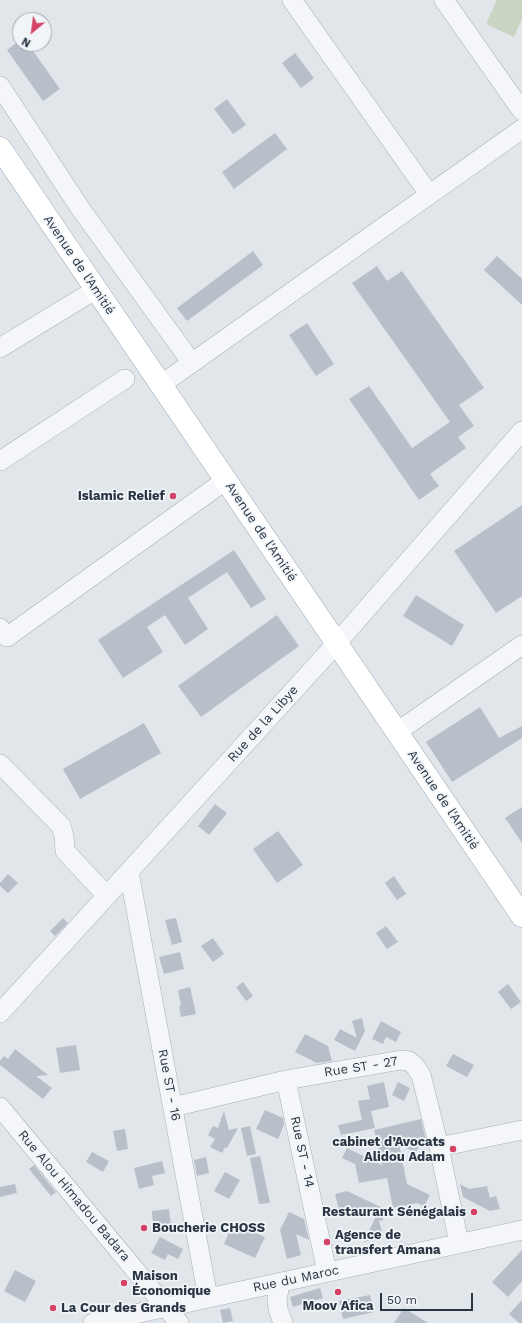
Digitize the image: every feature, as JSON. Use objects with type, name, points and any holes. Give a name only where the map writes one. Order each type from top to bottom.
[{"type":"main road","name":"Avenue de l'Amitié","points":[[0,148],[95,290],[162,384],[336,644],[522,916]]},
{"type":"street","points":[[292,0],[429,194]]},
{"type":"street","points":[[444,0],[522,111]]},
{"type":"street","points":[[0,86],[80,208],[192,363]]},
{"type":"street","points":[[162,384],[522,129]]},
{"type":"street","points":[[0,348],[95,290]]},
{"type":"street","points":[[0,461],[125,379]]},
{"type":"street","name":"Rue de la Libye","points":[[0,1013],[336,644],[522,431]]},
{"type":"street","points":[[0,628],[7,637],[226,480]]},
{"type":"street","points":[[397,732],[522,645]]},
{"type":"street","points":[[0,764],[61,826],[64,836],[65,851],[106,895]]},
{"type":"street","name":"Rue ST - 16","points":[[129,872],[208,1298]]},
{"type":"street","name":"Rue ST - 27","points":[[173,1107],[286,1080],[401,1060],[409,1061],[416,1066],[421,1075],[439,1147],[459,1243]]},
{"type":"street","name":"Rue ST - 14","points":[[286,1080],[327,1272]]},
{"type":"street","name":"Rue Alou Himadou Badara","points":[[0,1107],[179,1323]]},
{"type":"street","points":[[439,1147],[522,1130]]},
{"type":"street","name":"Rue du Maroc","points":[[94,1323],[522,1230]]},
{"type":"street","points":[[281,1282],[277,1298],[278,1308],[283,1323]]},
{"type":"green space","points":[[497,0],[522,0],[522,19],[514,37],[486,24]]},
{"type":"building","points":[[12,46],[12,52],[34,52],[60,89],[43,101],[7,50]]},
{"type":"building","points":[[295,53],[314,78],[301,88],[282,63]]},
{"type":"building","points":[[227,99],[246,125],[233,134],[214,109]]},
{"type":"building","points":[[275,133],[287,149],[234,189],[222,172]]},
{"type":"building","points":[[253,251],[263,265],[187,321],[177,308]]},
{"type":"building","points":[[497,256],[522,279],[522,305],[484,270]]},
{"type":"building","points":[[377,266],[387,281],[402,271],[484,388],[459,405],[474,426],[458,437],[466,448],[430,474],[439,486],[419,500],[349,399],[369,386],[412,448],[450,422],[352,283]]},
{"type":"building","points":[[307,323],[334,364],[316,376],[289,335]]},
{"type":"building","points":[[522,505],[522,596],[496,613],[454,551]]},
{"type":"building","points":[[234,550],[266,599],[251,608],[227,572],[188,598],[208,629],[185,645],[165,615],[147,627],[163,652],[123,678],[98,640]]},
{"type":"building","points":[[416,595],[464,625],[452,646],[403,616]]},
{"type":"building","points":[[277,615],[299,646],[201,717],[178,686]]},
{"type":"building","points":[[480,707],[499,738],[522,726],[522,738],[452,782],[426,742]]},
{"type":"building","points":[[144,723],[161,753],[80,799],[63,769]]},
{"type":"building","points":[[215,804],[227,813],[209,835],[198,826]]},
{"type":"building","points":[[522,807],[522,843],[505,818]]},
{"type":"building","points":[[278,831],[303,865],[277,883],[253,849]]},
{"type":"building","points":[[8,874],[18,883],[8,893],[0,886],[0,883]]},
{"type":"building","points":[[394,876],[406,894],[397,900],[385,883]]},
{"type":"building","points":[[63,918],[68,923],[55,936],[50,931]]},
{"type":"building","points":[[176,918],[182,942],[172,945],[165,920]]},
{"type":"building","points":[[386,926],[398,942],[387,949],[376,933]]},
{"type":"building","points":[[213,938],[224,954],[213,962],[201,946]]},
{"type":"building","points":[[180,952],[184,969],[164,974],[159,957]]},
{"type":"building","points":[[243,982],[253,996],[246,1001],[236,987]]},
{"type":"building","points":[[508,984],[521,1002],[511,1009],[498,992]]},
{"type":"building","points":[[190,987],[196,1014],[181,1017],[179,1006],[181,1006],[178,990]]},
{"type":"building","points":[[362,1018],[365,1031],[355,1051],[334,1040],[340,1029],[357,1038],[352,1021]]},
{"type":"building","points":[[381,1021],[401,1032],[396,1042],[386,1037],[383,1044],[372,1039]]},
{"type":"building","points":[[305,1034],[328,1046],[332,1061],[317,1063],[295,1052]]},
{"type":"building","points":[[76,1045],[80,1070],[60,1073],[56,1048]]},
{"type":"building","points":[[15,1049],[48,1075],[36,1076],[52,1088],[43,1099],[0,1065],[0,1061],[4,1056],[8,1059]]},
{"type":"building","points":[[453,1054],[474,1065],[467,1077],[446,1066]]},
{"type":"building","points":[[384,1082],[389,1107],[371,1111],[375,1128],[341,1135],[338,1125],[362,1120],[358,1101],[370,1099],[367,1086]]},
{"type":"building","points":[[398,1082],[410,1088],[404,1101],[392,1095]]},
{"type":"building","points":[[265,1110],[283,1118],[284,1125],[278,1139],[256,1129]]},
{"type":"building","points":[[224,1111],[229,1130],[238,1128],[227,1148],[225,1147],[222,1153],[210,1147],[215,1139],[208,1135],[213,1126],[218,1128]]},
{"type":"building","points":[[421,1119],[427,1145],[419,1147],[415,1153],[399,1144],[407,1184],[430,1195],[424,1206],[417,1203],[393,1208],[387,1178],[359,1183],[355,1164],[342,1158],[347,1148],[382,1165],[374,1130]]},
{"type":"building","points":[[250,1126],[256,1154],[247,1156],[241,1128]]},
{"type":"building","points":[[125,1129],[128,1149],[117,1151],[113,1131]]},
{"type":"building","points":[[92,1152],[109,1161],[103,1172],[86,1162]]},
{"type":"building","points":[[260,1156],[270,1203],[259,1204],[250,1158]]},
{"type":"building","points":[[206,1157],[209,1173],[197,1176],[194,1160]]},
{"type":"building","points":[[162,1161],[165,1173],[152,1176],[154,1185],[139,1189],[134,1168]]},
{"type":"building","points":[[34,1165],[56,1192],[51,1196],[29,1169]]},
{"type":"building","points":[[225,1172],[240,1180],[229,1199],[214,1191]]},
{"type":"building","points":[[15,1184],[17,1193],[0,1197],[0,1187]]},
{"type":"building","points":[[460,1184],[469,1189],[487,1186],[490,1198],[496,1196],[500,1209],[490,1211],[463,1197]]},
{"type":"building","points":[[347,1191],[387,1210],[382,1221],[379,1220],[383,1237],[364,1242],[375,1218],[358,1209],[340,1214],[335,1194]]},
{"type":"building","points":[[169,1209],[171,1226],[153,1227],[152,1211]]},
{"type":"building","points":[[289,1212],[304,1219],[309,1240],[296,1234],[301,1255],[287,1259],[280,1230]]},
{"type":"building","points":[[233,1223],[265,1237],[255,1258],[224,1244]]},
{"type":"building","points":[[160,1237],[183,1249],[178,1259],[168,1254],[165,1260],[151,1253]]},
{"type":"building","points":[[522,1250],[522,1281],[508,1297],[492,1282]]},
{"type":"building","points":[[15,1270],[36,1281],[25,1302],[4,1291]]},
{"type":"building","points":[[320,1288],[323,1298],[293,1307],[290,1297]]},
{"type":"building","points":[[370,1295],[374,1312],[343,1319],[339,1301]]},
{"type":"building","points":[[522,1300],[522,1323],[519,1323],[509,1314]]},
{"type":"building","points":[[230,1308],[233,1321],[223,1323],[220,1310]]},
{"type":"building","points":[[404,1308],[428,1323],[394,1323]]},
{"type":"place","name":"Islamic Relief","points":[[173,496]]},
{"type":"place","name":"cabinet d’Avocats Alidou Adam","points":[[453,1149]]},
{"type":"place","name":"Restaurant Sénégalais","points":[[474,1212]]},
{"type":"place","name":"Boucherie CHOSS","points":[[144,1228]]},
{"type":"place","name":"Agence de transfert Amana","points":[[327,1242]]},
{"type":"place","name":"Maison Économique","points":[[124,1283]]},
{"type":"place","name":"Moov Afica","points":[[338,1292]]},
{"type":"place","name":"La Cour des Grands","points":[[53,1308]]}]
